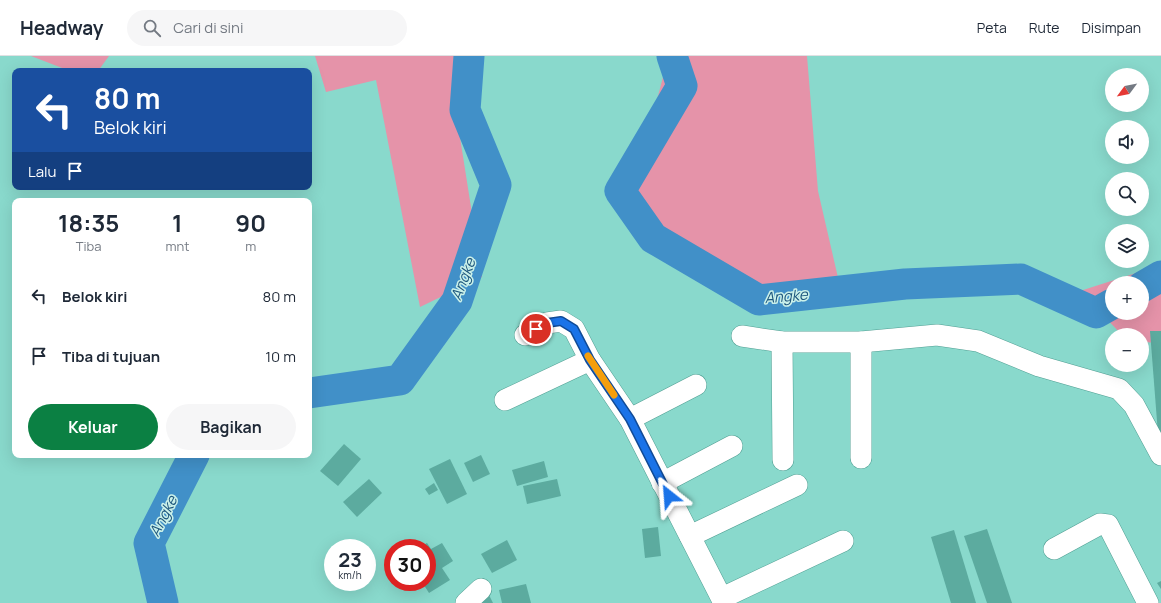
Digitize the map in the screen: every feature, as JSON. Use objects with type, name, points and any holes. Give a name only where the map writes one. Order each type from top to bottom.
[{"type":"street","points":[[525,335],[547,323],[561,321],[574,329],[590,360],[630,419],[723,600],[843,541]]},
{"type":"street","points":[[742,336],[782,342],[861,342],[937,335],[978,341],[1039,366],[1119,389],[1134,405],[1161,455]]},
{"type":"street","points":[[782,342],[783,460]]},
{"type":"street","points":[[861,342],[861,458]]},
{"type":"street","points":[[505,400],[590,360]]},
{"type":"street","points":[[630,419],[696,385]]},
{"type":"street","points":[[662,483],[732,446]]},
{"type":"street","points":[[690,536],[797,485]]},
{"type":"street","points":[[1054,549],[1100,524],[1108,525],[1148,603]]},
{"type":"shaded area","points":[[31,56],[109,56],[100,68],[62,68]]},
{"type":"shaded area","points":[[315,56],[464,56],[456,112],[482,277],[420,307],[376,80],[326,92]]},
{"type":"shaded area","points":[[685,56],[807,56],[818,191],[842,295],[747,290],[666,244],[625,198],[654,111],[667,62]]},
{"type":"shaded area","points":[[1161,265],[1161,343],[1149,342],[1149,328],[1115,328],[1108,320],[1149,320],[1149,276],[1127,276]]},
{"type":"shaded area","points":[[1105,283],[1105,317],[1080,291]]},
{"type":"building","points":[[1150,331],[1161,331],[1161,433],[1158,434]]},
{"type":"building","points":[[344,444],[361,459],[338,486],[320,471]]},
{"type":"building","points":[[481,455],[490,474],[473,482],[464,463]]},
{"type":"building","points":[[450,459],[467,494],[447,504],[429,469]]},
{"type":"building","points":[[544,461],[548,477],[517,486],[512,470]]},
{"type":"building","points":[[369,479],[382,493],[357,517],[343,502]]},
{"type":"building","points":[[557,479],[561,496],[527,504],[523,486]]},
{"type":"building","points":[[434,483],[438,490],[429,495],[425,489]]},
{"type":"building","points":[[658,527],[661,556],[645,558],[642,529]]},
{"type":"building","points":[[987,529],[1012,603],[987,603],[964,536]]},
{"type":"building","points":[[954,530],[976,603],[951,603],[931,537]]},
{"type":"building","points":[[507,540],[517,560],[492,573],[481,554]]},
{"type":"building","points":[[442,543],[453,561],[442,568],[450,580],[436,589],[436,546]]},
{"type":"building","points":[[1161,581],[1161,589],[1157,583]]},
{"type":"building","points":[[526,584],[531,603],[502,603],[499,590]]},
{"type":"building","points":[[489,595],[493,603],[475,603]]},
{"type":"waterway","name":"Angke","points":[[312,393],[400,380],[457,301],[496,185],[465,110],[469,56]]},
{"type":"waterway","name":"Angke","points":[[672,56],[682,86],[620,191],[653,238],[759,300],[905,284],[1021,279],[1096,313],[1105,308]]},
{"type":"waterway","name":"Angke","points":[[1149,283],[1161,276]]},
{"type":"waterway","name":"Angke","points":[[163,603],[149,543],[192,458]]},
{"type":"slow traffic","points":[[588,356],[614,395]]},
{"type":"route","points":[[536,329],[547,323],[561,321],[574,329],[590,360],[630,419],[669,496]]}]
